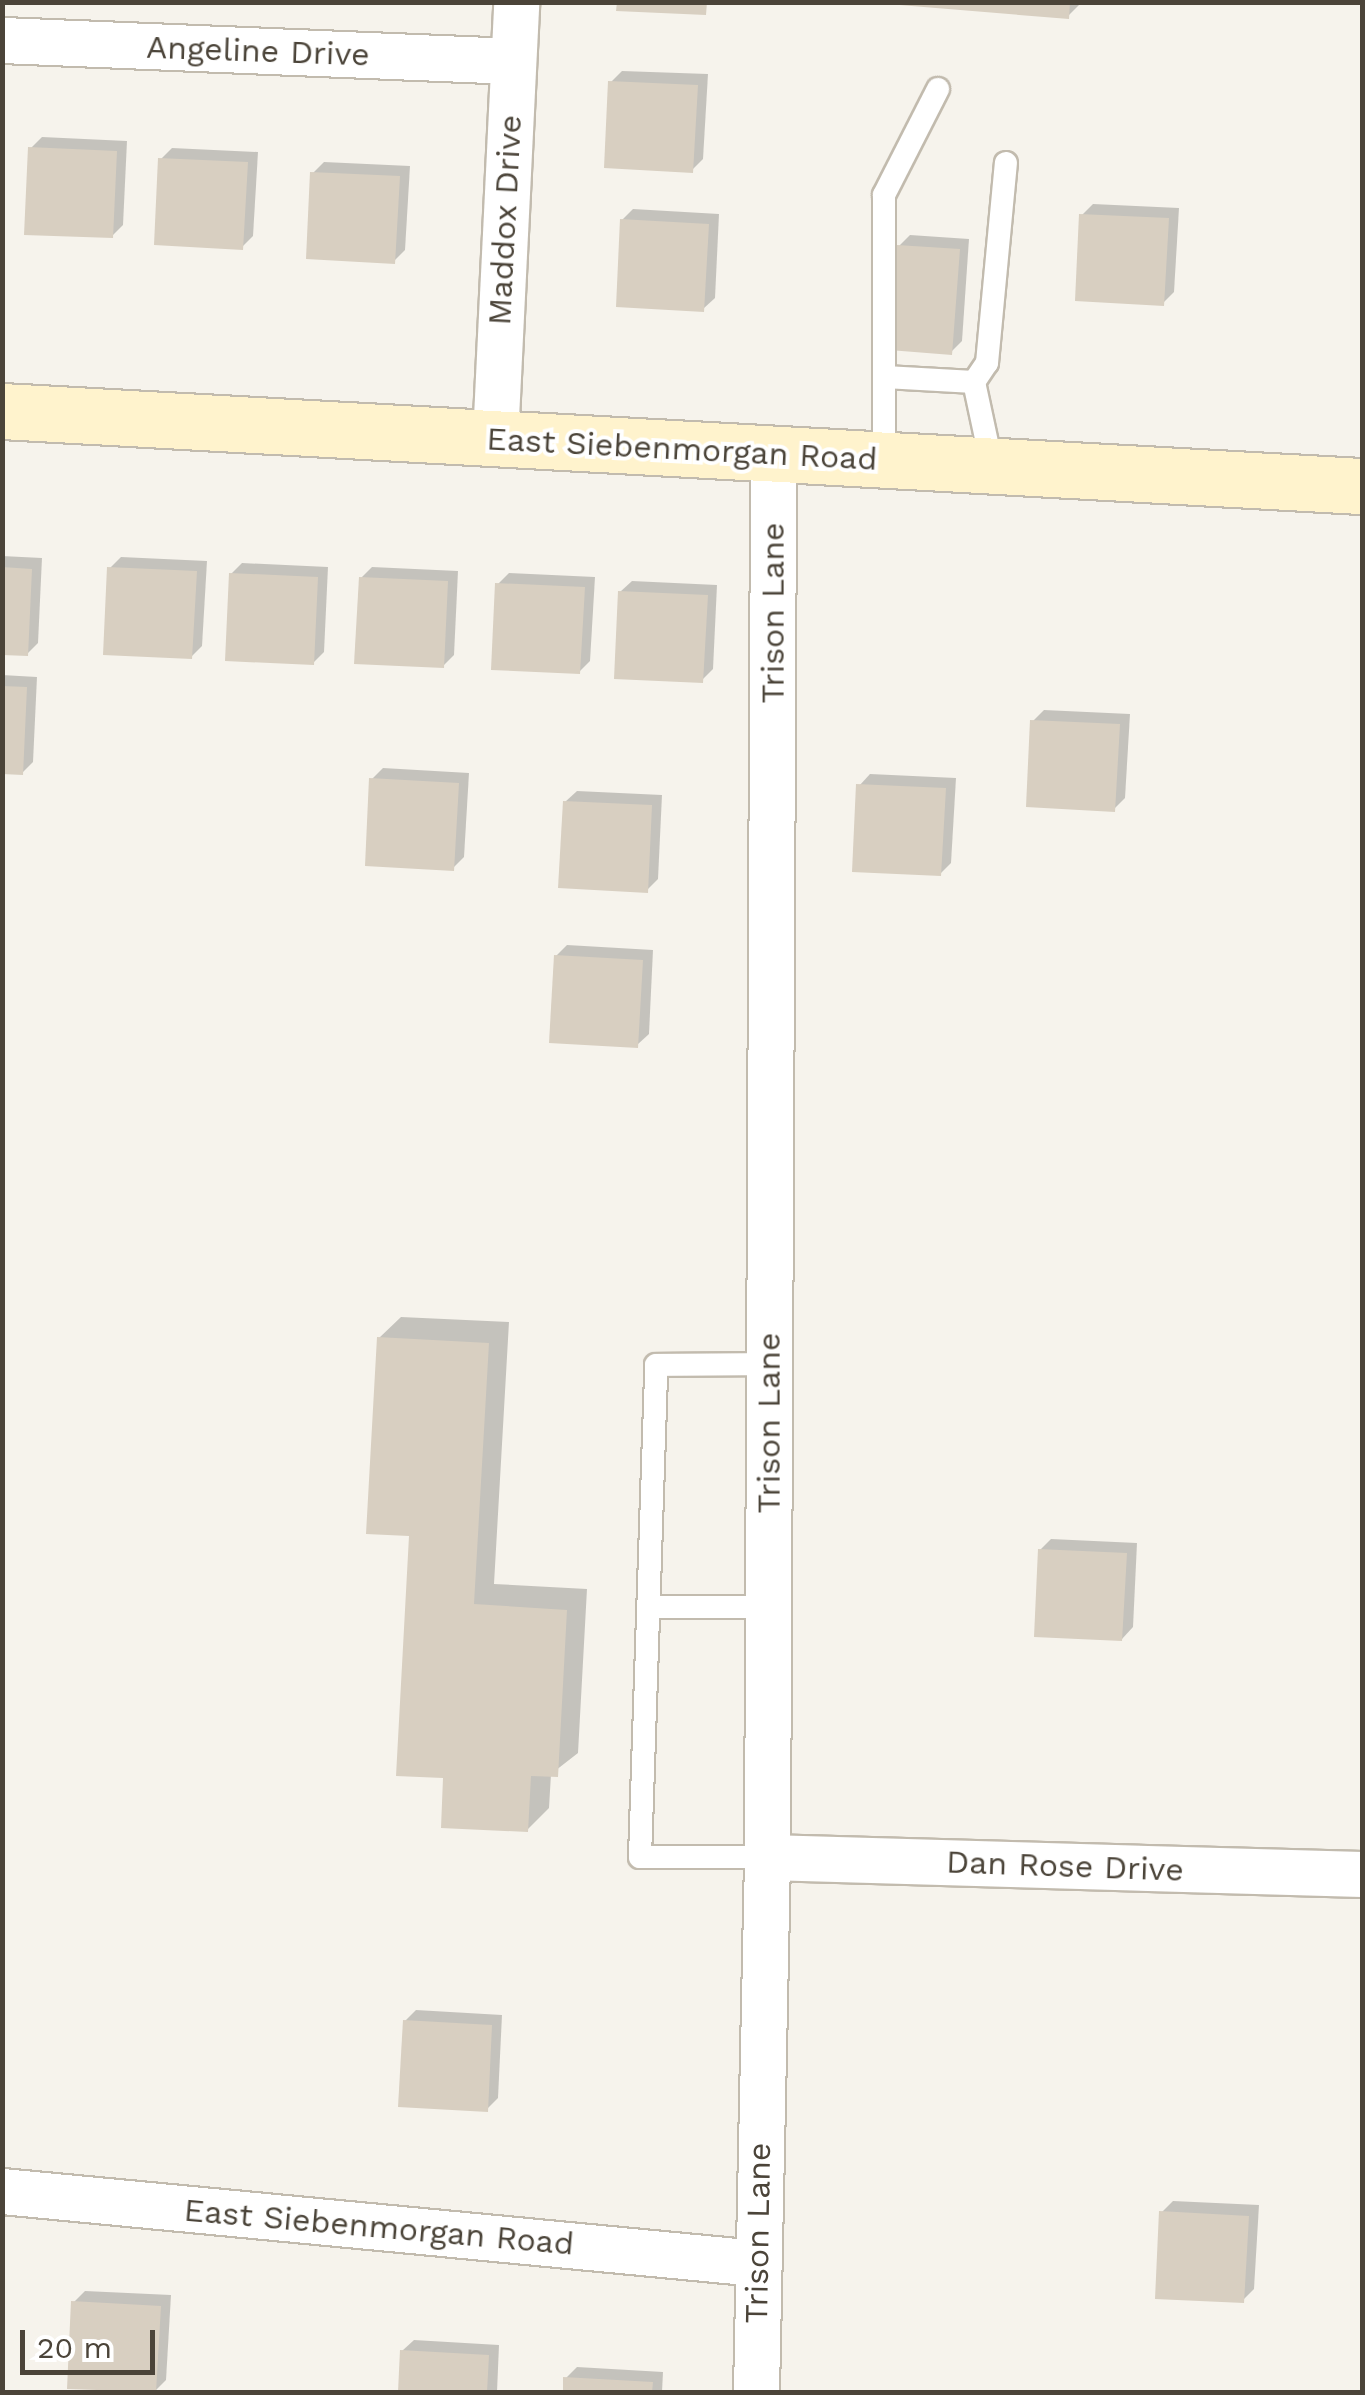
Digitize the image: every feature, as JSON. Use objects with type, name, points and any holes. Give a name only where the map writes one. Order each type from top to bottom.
[{"type":"street","name":"Maddox Drive","points":[[495,438],[516,2]]},
{"type":"street","name":"Angeline Drive","points":[[2,40],[513,61]]},
{"type":"street","name":"East Siebenmorgan Road","points":[[2,411],[1362,486]]},
{"type":"street","name":"Trison Lane","points":[[756,2392],[767,1858],[773,454]]},
{"type":"street","name":"Dan Rose Drive","points":[[767,1858],[1362,1874]]},
{"type":"street","name":"East Siebenmorgan Road","points":[[2,2192],[756,2262]]},
{"type":"lane","points":[[884,460],[884,196],[938,89]]},
{"type":"lane","points":[[992,466],[974,382],[986,364],[1006,163]]},
{"type":"lane","points":[[885,378],[974,382]]},
{"type":"lane","points":[[767,1858],[640,1857],[656,1365],[770,1364]]},
{"type":"lane","points":[[648,1607],[768,1607]]},
{"type":"building","points":[[617,2],[707,2],[706,15],[616,11]]},
{"type":"building","points":[[863,2],[1070,2],[1069,19]]},
{"type":"building","points":[[608,81],[698,85],[693,173],[604,168]]},
{"type":"building","points":[[28,147],[117,151],[113,238],[24,235]]},
{"type":"building","points":[[158,158],[248,162],[243,250],[154,245]]},
{"type":"building","points":[[310,172],[400,176],[395,264],[306,259]]},
{"type":"building","points":[[1079,214],[1169,218],[1164,306],[1075,301]]},
{"type":"building","points":[[620,219],[709,224],[704,312],[616,307]]},
{"type":"building","points":[[897,245],[960,249],[952,355],[889,350]]},
{"type":"building","points":[[2,567],[32,569],[28,656],[2,655]]},
{"type":"building","points":[[107,567],[197,571],[192,659],[103,655]]},
{"type":"building","points":[[229,573],[318,577],[314,665],[225,661]]},
{"type":"building","points":[[359,577],[448,581],[444,668],[354,664]]},
{"type":"building","points":[[495,583],[585,587],[580,674],[491,670]]},
{"type":"building","points":[[618,591],[708,595],[703,683],[614,679]]},
{"type":"building","points":[[2,686],[27,687],[23,775],[2,774]]},
{"type":"building","points":[[1030,720],[1120,724],[1115,812],[1026,807]]},
{"type":"building","points":[[369,778],[459,783],[454,871],[365,866]]},
{"type":"building","points":[[856,784],[946,788],[941,876],[852,872]]},
{"type":"building","points":[[563,801],[652,805],[648,893],[558,888]]},
{"type":"building","points":[[554,955],[643,960],[638,1048],[549,1043]]},
{"type":"building","points":[[377,1337],[489,1343],[474,1604],[567,1610],[558,1777],[531,1776],[528,1832],[441,1828],[443,1778],[396,1776],[409,1536],[366,1534]]},
{"type":"building","points":[[1038,1549],[1127,1553],[1122,1641],[1034,1637]]},
{"type":"building","points":[[403,2020],[492,2025],[488,2112],[398,2107]]},
{"type":"building","points":[[1159,2211],[1249,2216],[1244,2303],[1155,2299]]},
{"type":"building","points":[[71,2301],[161,2306],[156,2392],[67,2389]]},
{"type":"building","points":[[400,2350],[489,2355],[487,2392],[398,2392]]},
{"type":"building","points":[[563,2377],[653,2382],[652,2392],[563,2392]]}]
